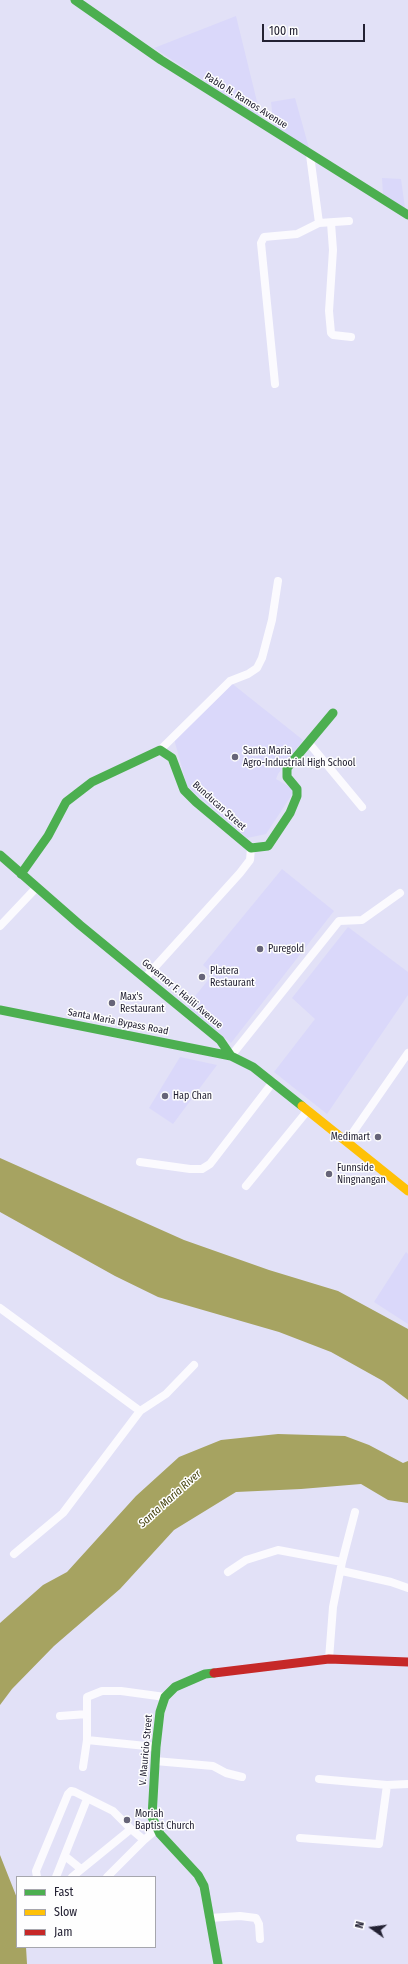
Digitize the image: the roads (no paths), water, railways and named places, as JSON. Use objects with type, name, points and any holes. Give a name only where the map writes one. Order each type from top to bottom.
[{"type":"street","name":"Pablo N. Ramos Avenue","points":[[75,0],[161,60],[310,155],[408,215]]},
{"type":"street","points":[[310,155],[319,223]]},
{"type":"street","points":[[275,384],[261,240],[267,236],[298,234],[319,223],[349,221]]},
{"type":"street","points":[[332,223],[333,250],[329,311],[331,333],[333,336],[351,337]]},
{"type":"street","points":[[21,874],[48,836],[66,802],[92,782],[160,750],[230,681],[248,674],[256,668],[262,658],[272,620],[278,581]]},
{"type":"street","points":[[146,978],[240,873],[250,860],[251,848],[268,846],[290,813],[297,796],[297,789],[287,777],[286,772],[308,742],[333,713]]},
{"type":"street","points":[[308,742],[362,807]]},
{"type":"street","name":"Bunducan Street","points":[[160,750],[172,758],[187,794],[251,848]]},
{"type":"street","name":"Governor F. Halili Avenue","points":[[0,855],[36,888],[215,1036],[231,1056],[253,1067],[273,1082],[408,1191]]},
{"type":"street","points":[[0,926],[36,888]]},
{"type":"street","points":[[231,1056],[339,921],[362,920],[400,893]]},
{"type":"street","name":"Santa Maria Bypass Road","points":[[0,1010],[231,1056]]},
{"type":"street","points":[[347,1141],[408,1053]]},
{"type":"street","points":[[140,1162],[190,1169],[202,1169],[210,1164],[273,1082]]},
{"type":"street","points":[[246,1186],[308,1110]]},
{"type":"street","points":[[0,1308],[140,1411]]},
{"type":"street","points":[[14,1554],[63,1513],[140,1411],[166,1394],[194,1365]]},
{"type":"street","points":[[329,1659],[333,1608],[355,1512]]},
{"type":"street","points":[[228,1572],[246,1560],[278,1550],[342,1566],[408,1588]]},
{"type":"street","points":[[83,1767],[87,1740],[87,1698],[102,1691],[133,1691],[165,1697],[175,1687],[205,1674],[329,1659],[408,1662]]},
{"type":"street","name":"V. Mauricio Street","points":[[165,1697],[160,1712],[156,1747],[152,1817],[158,1829],[198,1874],[204,1886],[218,1964]]},
{"type":"street","points":[[60,1716],[87,1714]]},
{"type":"street","points":[[87,1740],[156,1747]]},
{"type":"street","points":[[155,1761],[213,1766],[226,1773],[242,1777]]},
{"type":"street","points":[[319,1779],[387,1785],[408,1784]]},
{"type":"street","points":[[300,1838],[379,1844],[387,1785]]},
{"type":"street","points":[[37,1876],[36,1871],[68,1794],[71,1792],[75,1792],[113,1811],[144,1840]]},
{"type":"street","points":[[56,1876],[87,1799]]},
{"type":"street","points":[[73,1876],[131,1829]]},
{"type":"street","points":[[108,1876],[144,1840],[158,1829]]},
{"type":"street","points":[[65,1856],[81,1869]]},
{"type":"street","points":[[209,1918],[240,1916],[256,1918],[259,1924],[260,1938]]},
{"type":"water","points":[[0,1158],[184,1240],[269,1270],[338,1291],[408,1329],[408,1400],[383,1381],[331,1352],[279,1332],[158,1297],[115,1276],[0,1212]]},
{"type":"water","name":"Santa Maria River","points":[[278,1434],[345,1436],[369,1445],[403,1463],[408,1461],[408,1503],[388,1500],[361,1484],[236,1492],[174,1530],[120,1589],[54,1646],[12,1689],[0,1705],[0,1623],[43,1585],[67,1572],[136,1496],[179,1457],[221,1440]]},
{"type":"water","points":[[0,1855],[16,1895],[16,1948],[26,1948],[27,1964],[0,1964]]},
{"type":"place","name":"Santa Maria Agro-Industrial High School","points":[[235,757]]},
{"type":"place","name":"Puregold","points":[[260,949]]},
{"type":"place","name":"Platera Restaurant","points":[[202,977]]},
{"type":"place","name":"Max's Restaurant","points":[[112,1003]]},
{"type":"place","name":"Hap Chan","points":[[165,1096]]},
{"type":"place","name":"Medimart","points":[[378,1137]]},
{"type":"place","name":"Funnside Ningnangan","points":[[329,1174]]},
{"type":"place","name":"Moriah Baptist Church","points":[[127,1820]]}]
